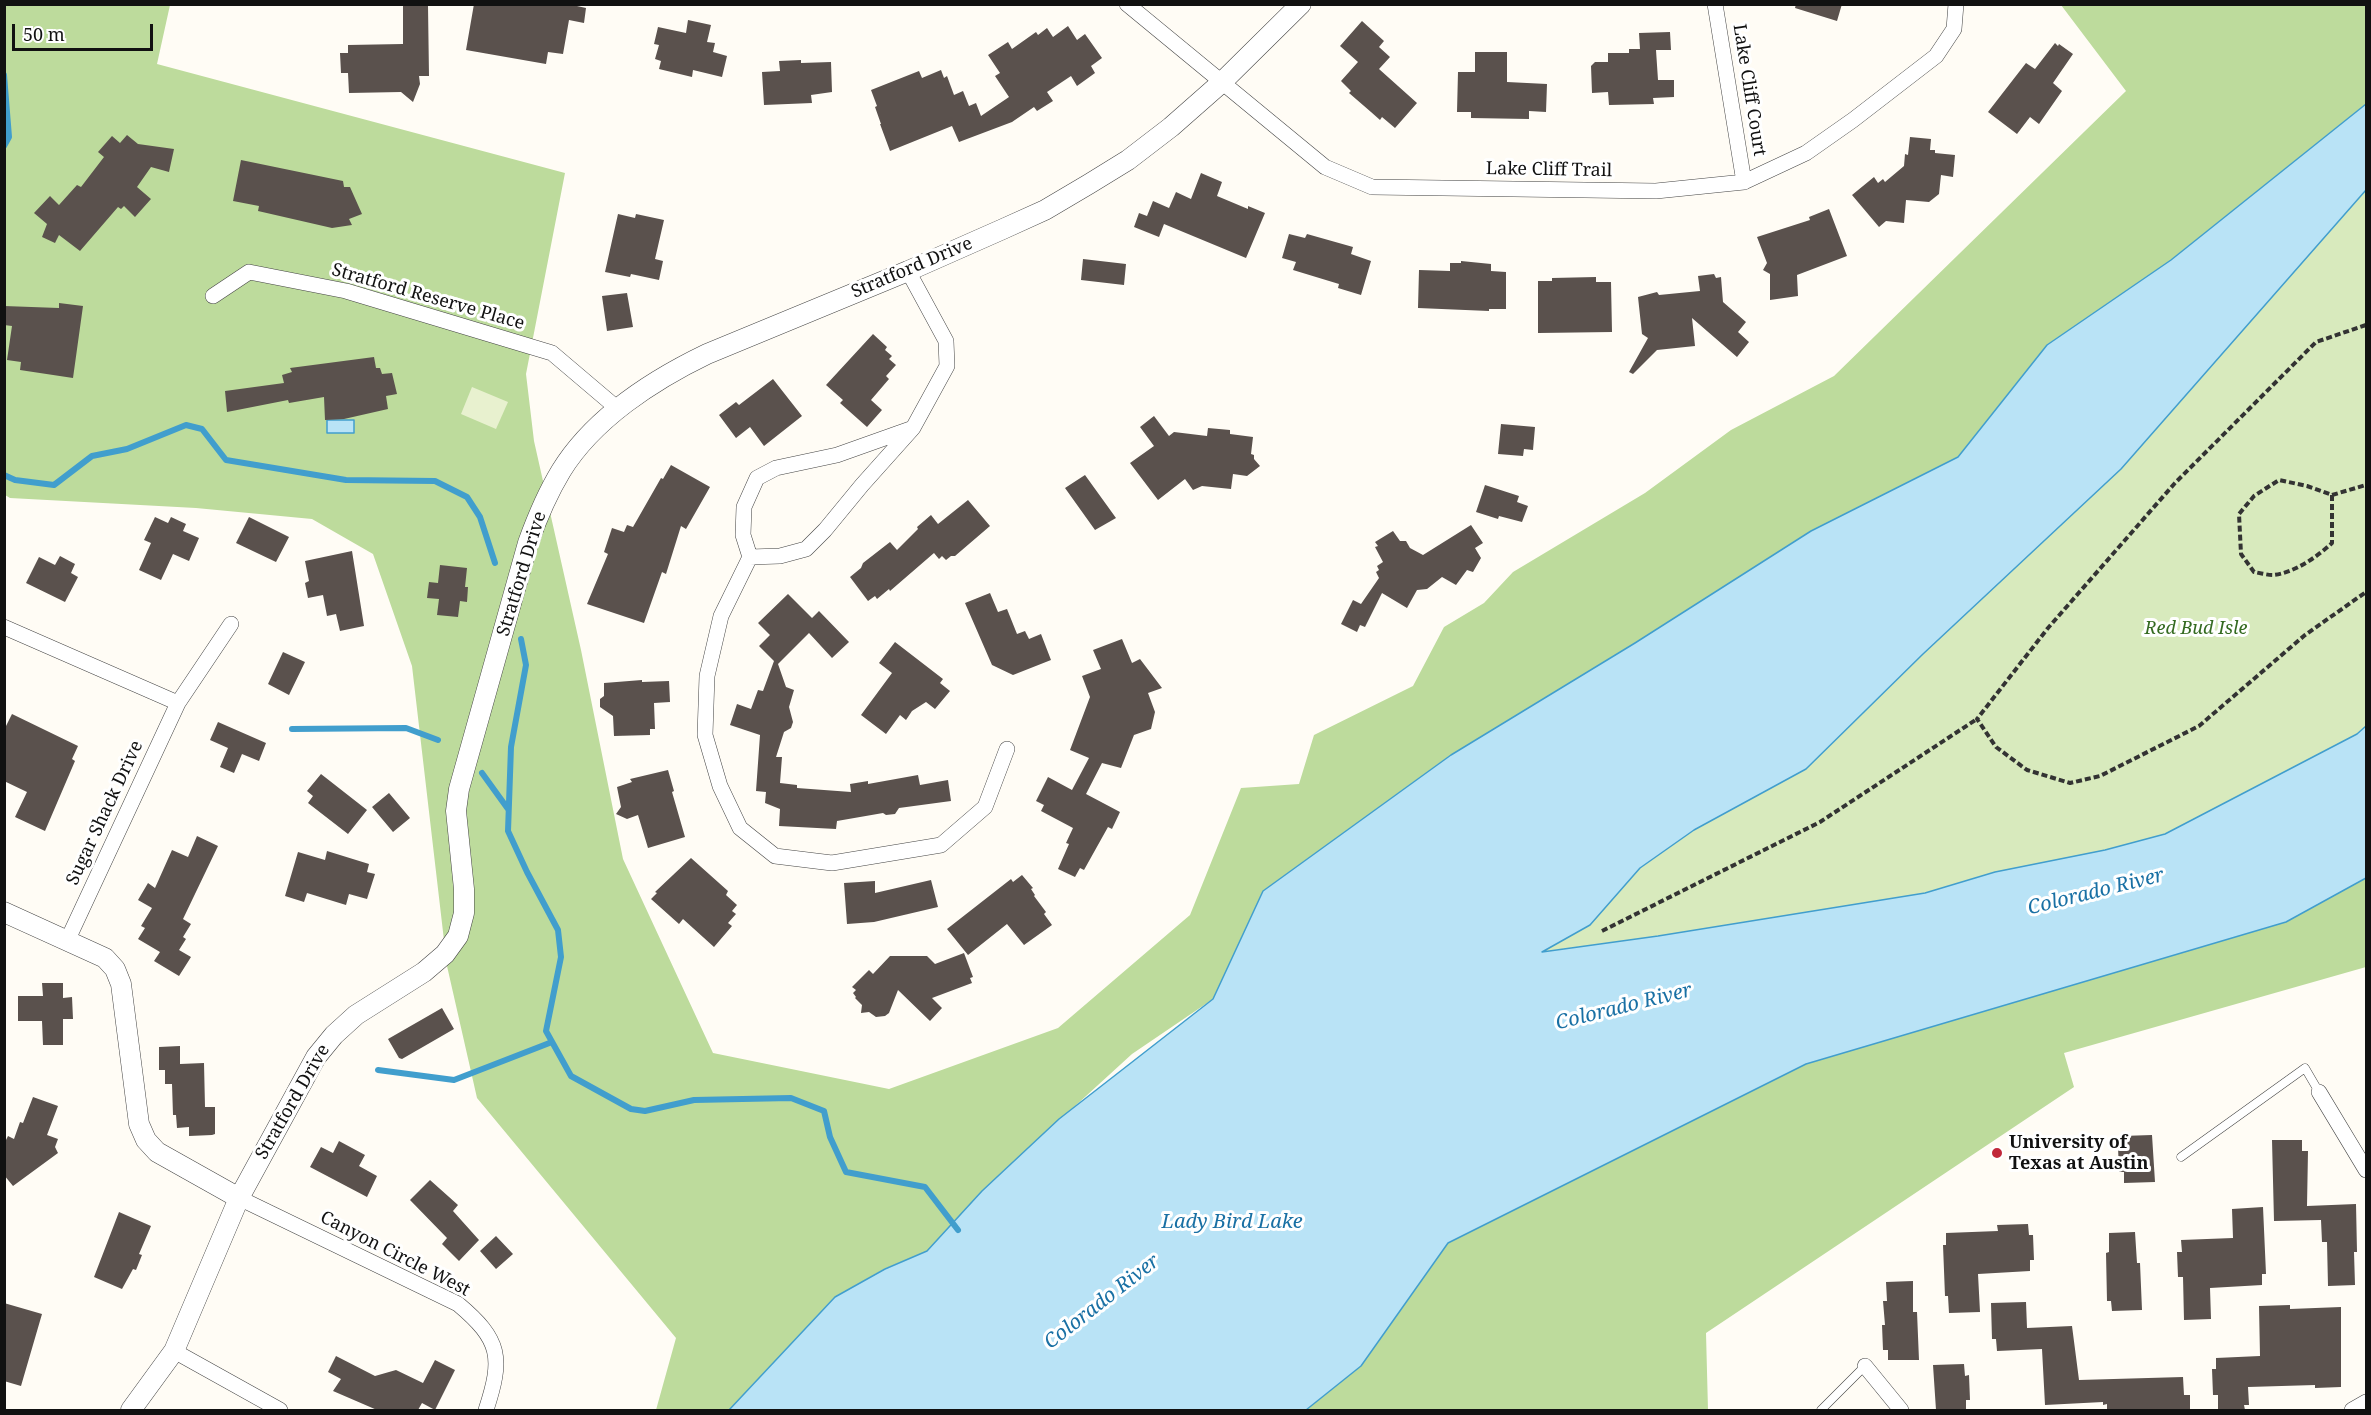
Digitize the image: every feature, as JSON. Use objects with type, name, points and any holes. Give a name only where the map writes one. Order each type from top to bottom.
[{"type":"street","name":"Lake Cliff Trail","points":[[1127,4],[1325,167],[1372,187],[1656,191],[1744,182],[1806,153],[1936,56],[1954,29],[1956,4]]},
{"type":"street","name":"Stratford Drive","points":[[131,1410],[174,1351],[239,1198],[316,1057],[334,1035],[356,1015],[424,972],[445,954],[458,936],[464,913],[464,889],[456,812],[459,789],[528,543],[541,508],[562,470],[587,438],[645,388],[676,369],[908,271],[1045,210],[1128,160],[1221,83],[1301,4]]},
{"type":"street","name":"Lake Cliff Court","points":[[1715,4],[1744,182]]},
{"type":"street","points":[[750,557],[780,556],[806,549],[913,428],[947,366],[946,341],[908,271]]},
{"type":"street","name":"Stratford Reserve Place","points":[[213,296],[249,272],[389,302],[552,353],[618,409]]},
{"type":"street","points":[[913,428],[837,455],[776,468],[757,478],[744,507],[743,535],[750,557],[721,616],[707,676],[705,735],[720,786],[740,828],[775,855],[832,863],[941,845],[985,807],[1007,750]]},
{"type":"street","name":"Sugar Shack Drive","points":[[68,939],[178,703],[231,624]]},
{"type":"street","points":[[4,627],[178,703]]},
{"type":"street","points":[[4,912],[68,939],[105,958],[115,969],[121,984],[139,1124],[146,1140],[157,1152],[239,1198]]},
{"type":"street","points":[[2319,1092],[2367,1170]]},
{"type":"street","name":"Canyon Circle West","points":[[239,1198],[458,1304],[474,1317],[488,1332],[497,1354],[493,1389],[486,1410]]},
{"type":"street","points":[[174,1351],[280,1410]]},
{"type":"street","points":[[1865,1366],[1901,1410]]},
{"type":"street","points":[[2352,1410],[2367,1402]]},
{"type":"lane","points":[[2181,1157],[2305,1068],[2319,1092]]},
{"type":"lane","points":[[1821,1410],[1865,1366]]},
{"type":"path","points":[[1602,931],[1820,822],[1977,719],[2048,628],[2175,483],[2316,342],[2367,326]]},
{"type":"path","points":[[2332,495],[2332,543],[2319,555],[2284,572],[2272,575],[2254,572],[2241,554],[2239,514],[2254,496],[2279,480],[2307,486],[2332,495],[2367,485]]},
{"type":"path","points":[[1977,719],[1996,747],[2027,770],[2070,783],[2100,776],[2199,726],[2305,634],[2367,592]]},
{"type":"green space","points":[[4,5],[170,5],[157,64],[565,173],[526,374],[534,441],[581,650],[623,859],[713,1053],[889,1089],[1058,1028],[1190,915],[1241,788],[1299,784],[1314,735],[1413,686],[1444,627],[1484,603],[1513,572],[1645,493],[1731,430],[1834,376],[2126,91],[2061,5],[2366,5],[2366,104],[2171,260],[2047,345],[1958,457],[1811,531],[1635,643],[1451,755],[1263,891],[1213,999],[1132,1054],[982,1191],[927,1251],[884,1269],[835,1297],[729,1410],[656,1410],[676,1338],[477,1098],[447,966],[412,666],[373,554],[312,519],[196,508],[10,498],[5,495]]},
{"type":"green space","name":"Red Bud Isle","points":[[2366,190],[2366,726],[2357,734],[2165,834],[2105,850],[1995,872],[1925,893],[1658,936],[1540,952],[1590,925],[1640,868],[1694,830],[1806,769],[1923,654],[2121,469]]},
{"type":"green space","points":[[472,387],[508,402],[496,429],[461,414]]},
{"type":"green space","points":[[2366,878],[2366,967],[2064,1053],[2074,1087],[1706,1333],[1708,1410],[1306,1410],[1361,1366],[1448,1243],[1806,1064],[2286,922]]},
{"type":"water","name":"Lady Bird Lake","points":[[2366,104],[2366,190],[2121,469],[1923,654],[1806,769],[1694,830],[1640,868],[1590,925],[1542,952],[1658,936],[1925,893],[1995,872],[2105,850],[2165,834],[2357,734],[2366,726],[2366,878],[2286,922],[1806,1064],[1448,1243],[1361,1366],[1306,1410],[729,1410],[835,1297],[885,1269],[927,1251],[982,1191],[1059,1119],[1213,999],[1263,891],[1451,755],[1635,643],[1811,531],[1958,457],[2047,345],[2171,260]]},
{"type":"water","points":[[327,420],[354,420],[354,433],[327,433]]},
{"type":"building","points":[[474,4],[568,4],[586,8],[584,23],[569,20],[563,54],[548,52],[546,64],[466,50]]},
{"type":"building","points":[[1796,4],[1842,4],[1837,21],[1795,8]]},
{"type":"building","points":[[403,6],[428,6],[429,76],[419,76],[420,84],[413,102],[401,92],[349,93],[348,73],[341,73],[340,53],[348,53],[348,45],[403,44]]},
{"type":"building","points":[[688,20],[711,25],[707,42],[715,43],[713,52],[727,56],[722,77],[693,70],[692,77],[659,69],[661,61],[655,59],[659,45],[654,44],[658,27],[686,33]]},
{"type":"building","points":[[1362,21],[1384,41],[1379,47],[1390,57],[1379,69],[1417,103],[1395,128],[1382,117],[1380,120],[1349,93],[1351,91],[1341,81],[1358,62],[1340,46]]},
{"type":"building","points":[[1068,26],[1077,40],[1085,34],[1102,58],[1091,66],[1095,73],[1077,86],[1071,76],[1047,92],[1053,101],[1037,111],[1034,107],[1012,122],[959,142],[952,126],[890,151],[871,90],[919,71],[922,78],[941,70],[944,78],[947,76],[954,95],[963,91],[969,106],[976,103],[981,116],[1009,97],[995,76],[1000,73],[988,55],[1008,42],[1012,49],[1036,32],[1038,35],[1047,28],[1053,37]]},
{"type":"building","points":[[1670,32],[1671,50],[1656,50],[1658,80],[1674,80],[1674,97],[1653,98],[1654,104],[1609,105],[1608,92],[1592,93],[1591,66],[1595,62],[1608,62],[1608,53],[1629,53],[1629,49],[1640,49],[1639,33]]},
{"type":"building","points":[[2055,43],[2073,54],[2053,83],[2062,91],[2039,124],[2030,117],[2017,134],[1988,112],[2026,63],[2035,69]]},
{"type":"building","points":[[1475,52],[1507,52],[1507,82],[1547,84],[1546,112],[1529,111],[1529,119],[1471,118],[1471,112],[1457,112],[1458,72],[1475,72]]},
{"type":"building","points":[[801,60],[801,63],[831,62],[832,92],[811,95],[812,103],[764,105],[762,72],[780,71],[779,61]]},
{"type":"building","points":[[127,135],[138,144],[174,149],[169,172],[151,167],[137,187],[151,199],[135,217],[124,206],[121,209],[118,207],[80,251],[59,235],[55,243],[42,237],[47,224],[34,213],[50,196],[59,205],[77,185],[81,187],[104,157],[98,152],[112,136],[120,143]]},
{"type":"building","points":[[1910,137],[1931,139],[1930,150],[1935,150],[1935,153],[1955,155],[1953,177],[1941,175],[1939,194],[1929,202],[1906,200],[1904,223],[1886,221],[1879,227],[1852,195],[1874,177],[1878,183],[1883,179],[1885,182],[1904,166]]},
{"type":"building","points":[[241,160],[343,181],[344,187],[350,187],[362,214],[349,219],[352,225],[332,228],[258,211],[259,206],[233,201]]},
{"type":"building","points":[[1201,173],[1222,182],[1217,196],[1248,209],[1248,206],[1265,213],[1246,258],[1164,224],[1159,237],[1134,227],[1139,213],[1147,216],[1153,201],[1169,208],[1176,192],[1191,199]]},
{"type":"building","points":[[1829,209],[1847,256],[1797,275],[1798,296],[1770,300],[1770,274],[1763,270],[1767,263],[1757,237],[1810,220],[1809,217]]},
{"type":"building","points":[[618,214],[635,218],[636,214],[664,220],[655,259],[663,261],[659,280],[631,274],[630,277],[605,272]]},
{"type":"building","points":[[1289,234],[1305,238],[1307,234],[1353,247],[1351,254],[1371,261],[1361,295],[1338,288],[1339,284],[1293,270],[1296,262],[1282,258]]},
{"type":"building","points":[[1083,259],[1126,264],[1124,285],[1081,280]]},
{"type":"building","points":[[1461,261],[1491,264],[1491,271],[1506,272],[1506,309],[1489,309],[1489,311],[1418,308],[1419,270],[1450,271],[1450,263],[1461,263]]},
{"type":"building","points":[[1714,274],[1716,278],[1721,277],[1723,302],[1746,322],[1738,332],[1749,342],[1737,357],[1692,318],[1695,346],[1657,350],[1633,374],[1629,372],[1648,338],[1642,334],[1638,297],[1657,292],[1659,295],[1700,291],[1698,276]]},
{"type":"building","points":[[1596,277],[1596,282],[1611,282],[1612,332],[1538,333],[1538,281],[1552,281],[1552,278]]},
{"type":"building","points":[[627,293],[633,327],[607,331],[602,296]]},
{"type":"building","points":[[59,303],[83,306],[73,378],[20,370],[21,362],[7,360],[12,326],[4,325],[4,306],[59,308]]},
{"type":"building","points":[[873,334],[887,347],[885,350],[892,356],[889,359],[896,365],[886,376],[889,379],[871,400],[882,410],[867,427],[840,403],[843,400],[826,385]]},
{"type":"building","points":[[374,357],[376,368],[380,368],[382,374],[392,373],[397,394],[386,396],[388,409],[344,419],[325,420],[324,397],[289,403],[288,400],[227,412],[225,391],[284,383],[282,375],[292,372],[290,368]]},
{"type":"building","points":[[773,379],[802,416],[764,446],[750,427],[736,438],[719,415],[736,402],[739,405]]},
{"type":"building","points":[[1154,416],[1169,436],[1174,432],[1207,436],[1208,428],[1230,430],[1230,434],[1253,437],[1251,454],[1260,466],[1247,476],[1233,474],[1231,489],[1202,486],[1193,490],[1185,479],[1158,500],[1130,463],[1154,446],[1140,427]]},
{"type":"building","points":[[1501,424],[1535,427],[1533,450],[1524,449],[1523,456],[1498,454]]},
{"type":"building","points":[[671,465],[710,487],[686,529],[681,526],[666,574],[662,572],[644,623],[587,604],[608,554],[604,552],[612,528],[624,532],[627,525],[633,527]]},
{"type":"building","points":[[1085,475],[1116,518],[1095,530],[1065,488]]},
{"type":"building","points":[[1485,485],[1519,496],[1517,502],[1528,506],[1522,522],[1499,516],[1498,519],[1476,512]]},
{"type":"building","points":[[968,500],[990,526],[955,556],[946,560],[942,556],[939,559],[934,553],[890,591],[889,589],[877,599],[875,596],[868,601],[850,577],[861,568],[863,563],[890,542],[897,550],[931,515],[938,524]]},
{"type":"building","points":[[155,517],[168,523],[171,517],[186,524],[183,531],[199,538],[189,561],[173,554],[161,580],[139,570],[151,543],[144,540]]},
{"type":"building","points":[[249,517],[289,537],[276,562],[236,543]]},
{"type":"building","points":[[1471,525],[1483,543],[1475,548],[1481,558],[1473,572],[1467,570],[1456,585],[1442,577],[1427,589],[1417,590],[1407,608],[1382,593],[1365,627],[1360,625],[1357,632],[1341,624],[1353,600],[1361,604],[1379,578],[1376,572],[1379,570],[1377,566],[1383,562],[1375,547],[1378,546],[1375,542],[1393,531],[1400,541],[1406,541],[1410,548],[1423,555]]},
{"type":"building","points":[[352,551],[364,626],[340,631],[336,614],[327,616],[323,595],[308,598],[305,583],[309,581],[305,561]]},
{"type":"building","points":[[60,556],[75,564],[71,573],[78,577],[65,602],[26,583],[39,557],[55,565]]},
{"type":"building","points":[[440,565],[467,568],[465,587],[468,587],[467,602],[460,601],[458,617],[437,615],[439,599],[427,598],[429,582],[438,583]]},
{"type":"building","points":[[990,593],[998,612],[1007,609],[1017,634],[1025,631],[1029,639],[1041,634],[1051,660],[1013,675],[992,665],[965,603]]},
{"type":"building","points":[[788,594],[812,618],[819,611],[849,642],[832,658],[809,633],[778,664],[786,687],[794,690],[789,707],[793,722],[791,728],[784,732],[776,757],[782,757],[780,783],[797,785],[797,788],[851,792],[850,784],[868,781],[868,784],[918,775],[920,785],[948,780],[951,801],[899,808],[895,814],[883,813],[837,821],[836,829],[779,826],[780,809],[765,803],[766,792],[756,791],[760,735],[730,725],[737,704],[751,709],[758,690],[763,691],[774,661],[759,646],[770,635],[758,623]]},
{"type":"building","points":[[1122,639],[1132,663],[1140,659],[1162,688],[1148,693],[1155,712],[1151,729],[1134,735],[1121,768],[1102,763],[1086,794],[1120,812],[1112,829],[1108,827],[1084,870],[1080,868],[1075,877],[1058,869],[1073,828],[1041,811],[1044,805],[1036,801],[1048,777],[1072,790],[1089,758],[1070,750],[1090,697],[1082,676],[1101,669],[1093,650]]},
{"type":"building","points":[[895,642],[943,679],[940,683],[950,691],[935,709],[926,702],[912,711],[906,720],[900,715],[886,734],[861,715],[892,673],[879,663]]},
{"type":"building","points":[[283,652],[305,662],[289,695],[268,684]]},
{"type":"building","points":[[642,680],[642,682],[669,681],[670,702],[654,703],[655,729],[650,729],[650,735],[614,736],[613,716],[600,707],[600,699],[604,696],[604,683]]},
{"type":"building","points":[[12,714],[78,746],[72,759],[75,761],[45,831],[15,817],[27,792],[4,781],[4,730]]},
{"type":"building","points":[[218,722],[266,743],[259,761],[242,754],[234,773],[220,767],[228,748],[210,740]]},
{"type":"building","points":[[668,770],[685,837],[648,848],[638,815],[627,819],[616,814],[621,807],[617,787],[632,782],[630,779]]},
{"type":"building","points":[[321,774],[367,810],[348,834],[308,803],[313,796],[307,791]]},
{"type":"building","points":[[389,793],[410,818],[393,832],[372,807]]},
{"type":"building","points":[[197,836],[218,846],[183,919],[191,924],[183,937],[186,939],[179,950],[191,957],[179,976],[154,961],[160,952],[138,939],[145,928],[141,926],[152,908],[138,900],[148,883],[155,888],[172,850],[188,857]]},
{"type":"building","points":[[327,851],[369,864],[367,872],[375,874],[367,899],[349,894],[346,905],[307,893],[304,902],[285,896],[298,852],[325,860]]},
{"type":"building","points":[[691,858],[728,891],[726,895],[737,905],[732,911],[736,914],[728,923],[732,926],[714,947],[683,919],[679,924],[651,899],[657,893],[655,892]]},
{"type":"building","points":[[1022,875],[1033,888],[1031,889],[1034,896],[1052,925],[1024,945],[1007,924],[968,955],[947,929],[1011,879],[1013,882]]},
{"type":"building","points":[[931,880],[938,907],[874,922],[847,924],[844,883],[875,881],[875,893]]},
{"type":"building","points":[[964,953],[973,977],[970,978],[972,983],[932,998],[942,1008],[930,1021],[898,990],[889,1013],[885,1016],[876,1017],[869,1012],[861,1013],[862,1005],[855,998],[853,993],[856,990],[852,987],[869,970],[873,974],[890,956],[927,956],[935,964]]},
{"type":"building","points":[[42,983],[63,983],[63,998],[72,997],[73,1019],[63,1019],[63,1045],[43,1045],[42,1021],[18,1021],[18,996],[43,996]]},
{"type":"building","points":[[442,1008],[454,1029],[402,1059],[399,1058],[388,1039]]},
{"type":"building","points":[[180,1046],[180,1064],[204,1063],[205,1107],[215,1107],[215,1134],[189,1136],[189,1127],[177,1128],[176,1115],[173,1115],[172,1084],[165,1084],[165,1070],[159,1070],[159,1047]]},
{"type":"building","points":[[33,1097],[58,1106],[47,1135],[58,1139],[55,1147],[58,1153],[13,1186],[4,1175],[4,1144],[8,1136],[14,1139]]},
{"type":"building","points":[[2152,1135],[2155,1182],[2124,1183],[2124,1172],[2119,1172],[2118,1147],[2123,1147],[2122,1136]]},
{"type":"building","points":[[2272,1140],[2302,1140],[2302,1151],[2308,1151],[2307,1206],[2356,1204],[2355,1285],[2328,1286],[2327,1242],[2322,1242],[2321,1220],[2274,1221]]},
{"type":"building","points":[[339,1141],[365,1155],[359,1166],[377,1176],[367,1197],[310,1167],[321,1147],[333,1153]]},
{"type":"building","points":[[430,1180],[458,1205],[453,1211],[479,1240],[459,1261],[442,1244],[447,1238],[410,1200]]},
{"type":"building","points":[[2263,1207],[2266,1274],[2262,1274],[2262,1285],[2210,1288],[2211,1319],[2184,1320],[2183,1277],[2178,1277],[2177,1252],[2182,1252],[2181,1240],[2233,1238],[2232,1209]]},
{"type":"building","points":[[119,1212],[151,1226],[139,1254],[142,1255],[136,1270],[133,1269],[122,1289],[94,1277]]},
{"type":"building","points":[[2028,1224],[2029,1235],[2033,1235],[2034,1260],[2030,1260],[2030,1271],[1978,1274],[1980,1312],[1949,1313],[1948,1296],[1945,1296],[1943,1245],[1946,1245],[1946,1233],[1998,1231],[1997,1225]]},
{"type":"building","points":[[2135,1232],[2137,1263],[2140,1263],[2142,1310],[2112,1311],[2111,1301],[2107,1301],[2106,1253],[2109,1252],[2109,1233]]},
{"type":"building","points":[[496,1236],[513,1254],[496,1269],[480,1251]]},
{"type":"building","points":[[1913,1281],[1913,1312],[1917,1312],[1919,1360],[1888,1360],[1888,1350],[1883,1350],[1882,1325],[1885,1325],[1883,1301],[1887,1301],[1886,1282]]},
{"type":"building","points":[[2026,1302],[2027,1328],[2072,1326],[2079,1380],[2183,1377],[2184,1395],[2190,1395],[2190,1410],[2107,1410],[2107,1404],[2103,1405],[2103,1402],[2045,1405],[2042,1349],[1997,1351],[1996,1339],[1992,1339],[1991,1303]]},
{"type":"building","points":[[4,1303],[42,1314],[21,1386],[4,1381]]},
{"type":"building","points":[[2290,1305],[2290,1309],[2341,1307],[2341,1387],[2315,1388],[2315,1385],[2248,1387],[2249,1405],[2244,1405],[2245,1410],[2218,1410],[2218,1395],[2213,1395],[2212,1369],[2216,1369],[2216,1358],[2260,1356],[2259,1306]]},
{"type":"building","points":[[336,1356],[375,1376],[396,1370],[423,1383],[435,1360],[455,1370],[435,1410],[422,1403],[418,1410],[377,1410],[333,1391],[341,1379],[328,1372]]},
{"type":"building","points":[[1964,1364],[1965,1376],[1969,1375],[1970,1400],[1966,1400],[1966,1410],[1936,1410],[1933,1365]]},
{"type":"waterway","points":[[4,75],[9,137],[4,146]]},
{"type":"waterway","points":[[4,475],[15,480],[54,485],[92,456],[127,449],[186,425],[202,429],[226,460],[346,480],[435,481],[467,497],[480,517],[495,563]]},
{"type":"waterway","points":[[521,639],[526,665],[511,747],[508,831],[558,930],[561,957],[546,1031],[571,1076],[631,1109],[645,1111],[694,1100],[791,1098],[824,1111],[830,1137],[846,1172],[925,1187],[958,1230]]},
{"type":"waterway","points":[[292,729],[406,728],[438,740]]},
{"type":"waterway","points":[[482,773],[508,809]]},
{"type":"waterway","points":[[378,1070],[454,1080],[552,1042]]},
{"type":"place","name":"University of Texas at Austin","points":[[1997,1153]]},
{"type":"water label","name":"Colorado River","points":[[2096,892]]},
{"type":"water label","name":"Colorado River","points":[[1624,1007]]},
{"type":"water label","name":"Colorado River","points":[[1102,1302]]}]
